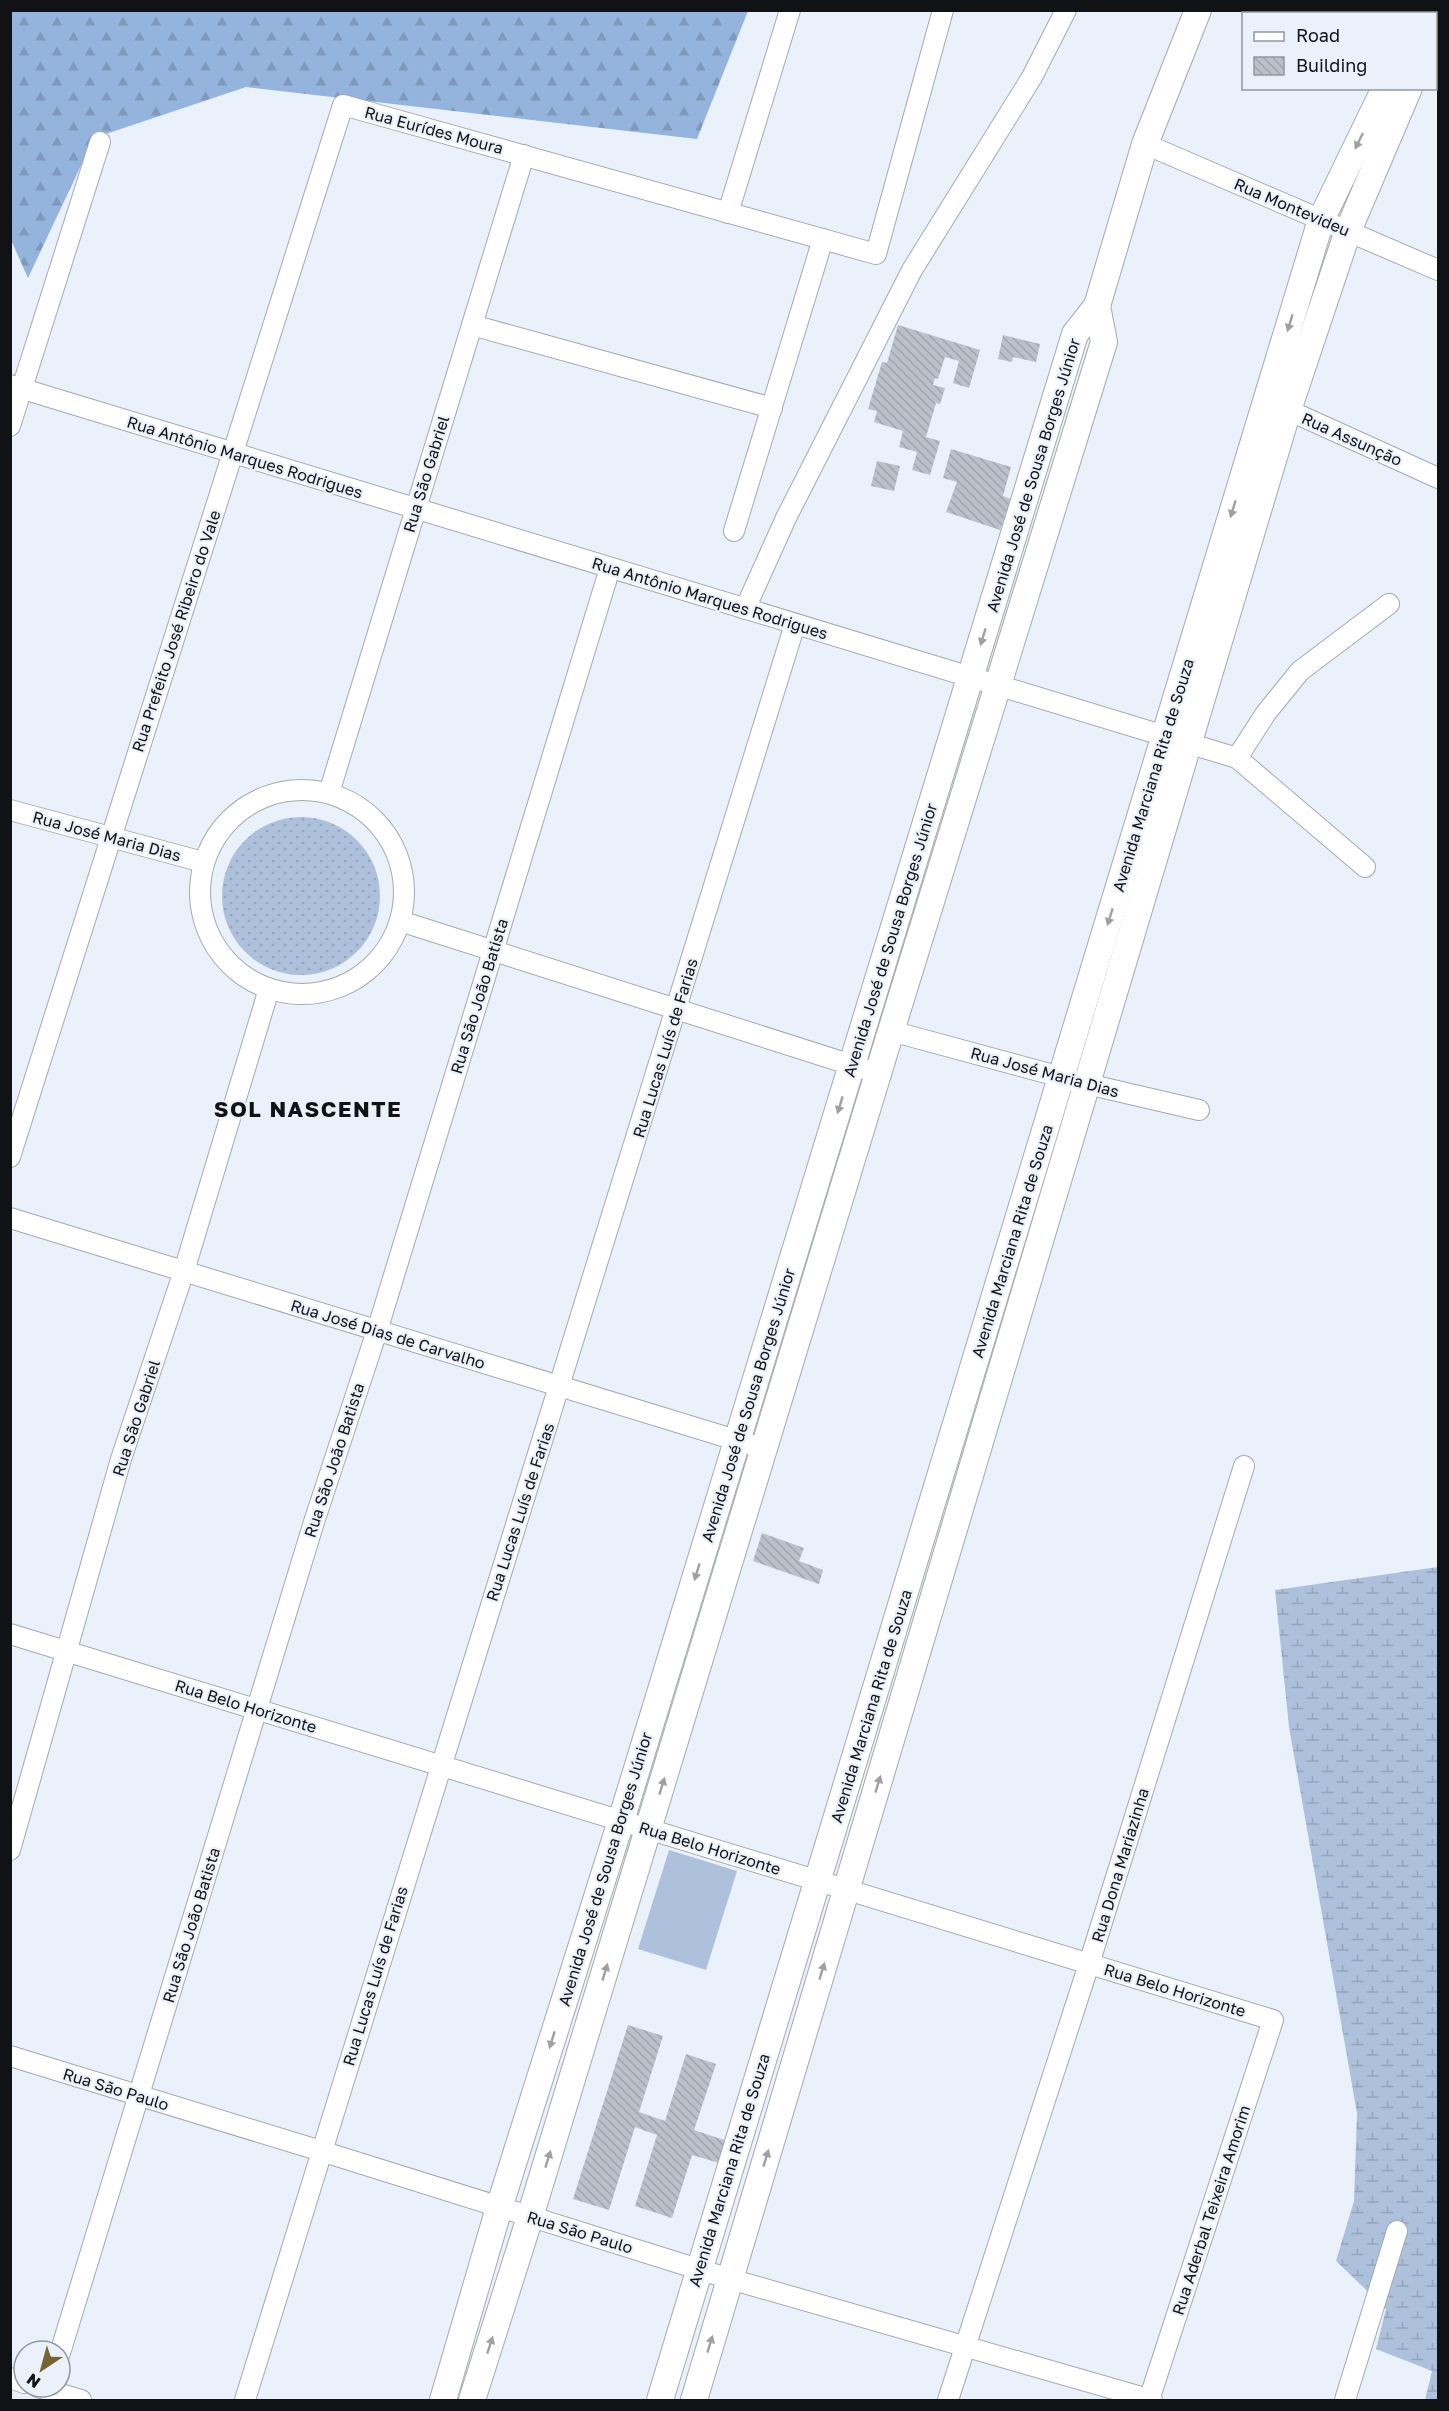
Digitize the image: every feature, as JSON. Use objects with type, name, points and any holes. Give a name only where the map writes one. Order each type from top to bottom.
[{"type":"street","points":[[728,213],[790,10]]},
{"type":"street","name":"Rua Eurídes Moura","points":[[344,105],[876,254],[943,10]]},
{"type":"street","points":[[745,609],[786,518],[912,270],[1032,77],[1066,10]]},
{"type":"street","points":[[1097,306],[1145,144],[1198,10]]},
{"type":"street","name":"Avenida Marciana Rita de Souza","points":[[694,2400],[1188,744],[1277,405],[1322,220],[1383,90]]},
{"type":"street","name":"Avenida Marciana Rita de Souza","points":[[660,2400],[698,2268],[818,1881],[1164,736],[1277,405],[1408,90]]},
{"type":"street","name":"Rua Prefeito José Ribeiro do Vale","points":[[10,1157],[344,105]]},
{"type":"street","points":[[10,426],[16,387],[100,142]]},
{"type":"street","name":"Rua Montevideu","points":[[1145,144],[1438,270]]},
{"type":"street","name":"Rua São Gabriel","points":[[329,793],[524,155]]},
{"type":"street","points":[[734,531],[823,239]]},
{"type":"street","name":"Avenida José de Sousa Borges Júnior","points":[[443,2400],[499,2208],[621,1821],[1075,334],[1097,306]]},
{"type":"street","name":"Avenida José de Sousa Borges Júnior","points":[[472,2400],[1104,342],[1097,306]]},
{"type":"street","points":[[472,326],[772,408]]},
{"type":"street","name":"Rua Antônio Marques Rodrigues","points":[[16,387],[1237,758],[1365,867]]},
{"type":"street","name":"Rua Assunção","points":[[1277,405],[1438,478]]},
{"type":"street","name":"Rua São João Batista","points":[[65,2339],[314,1522],[377,1330],[610,568]]},
{"type":"street","points":[[1237,758],[1266,713],[1300,671],[1389,604]]},
{"type":"street","name":"Rua Lucas Luís de Farias","points":[[245,2400],[439,1765],[560,1386],[795,624]]},
{"type":"street","points":[[297,789],[329,793],[359,807],[383,829],[398,857],[404,889],[400,921],[386,951],[363,974],[344,984],[334,989],[301,994],[269,989],[241,974],[219,952],[205,924],[199,893],[203,862],[217,834],[238,811],[266,795],[297,789]]},
{"type":"street","name":"Rua José Maria Dias","points":[[10,810],[203,862]]},
{"type":"street","points":[[400,921],[880,1074]]},
{"type":"street","name":"Rua São Gabriel","points":[[10,1850],[121,1460],[184,1271],[269,989]]},
{"type":"street","name":"Rua José Maria Dias","points":[[891,1031],[1087,1084],[1199,1110]]},
{"type":"street","name":"Rua José Dias de Carvalho","points":[[10,1218],[765,1449]]},
{"type":"street","name":"Rua Dona Mariazinha","points":[[948,2400],[1089,1964],[1244,1466]]},
{"type":"street","name":"Rua Belo Horizonte","points":[[10,1634],[1273,2020]]},
{"type":"street","points":[[779,2007],[809,2014]]},
{"type":"street","name":"Rua Aderbal Teixeira Amorim","points":[[1150,2400],[1273,2020]]},
{"type":"street","name":"Rua São Paulo","points":[[10,2056],[730,2279],[1150,2400]]},
{"type":"street","points":[[1345,2400],[1397,2231]]},
{"type":"green space","points":[[10,11],[748,11],[697,139],[246,87],[94,138],[28,278],[11,240]]},
{"type":"green space","points":[[301,817],[331,823],[357,840],[374,866],[380,896],[374,926],[357,952],[331,969],[301,975],[271,969],[245,952],[228,926],[222,896],[228,866],[245,840],[271,823]]},
{"type":"green space","points":[[1438,1567],[1438,2400],[1425,2400],[1432,2371],[1376,2349],[1386,2309],[1336,2261],[1354,2201],[1357,2113],[1289,1727],[1275,1590]]},
{"type":"green space","points":[[669,1850],[737,1871],[706,1970],[638,1949]]},
{"type":"building","points":[[898,325],[980,350],[969,388],[953,383],[959,361],[945,357],[938,379],[935,378],[933,385],[945,388],[940,404],[936,403],[926,437],[940,441],[930,475],[912,470],[917,452],[899,447],[903,431],[874,422],[877,411],[868,409],[882,362],[887,363]]},
{"type":"building","points":[[1003,335],[1040,344],[1036,362],[1013,357],[1012,362],[998,359]]},
{"type":"building","points":[[951,449],[1011,467],[1003,496],[1011,499],[1000,530],[946,512],[957,482],[943,478]]},
{"type":"building","points":[[877,461],[900,466],[894,491],[871,486]]},
{"type":"building","points":[[762,1533],[804,1548],[799,1561],[823,1570],[819,1584],[753,1561]]},
{"type":"building","points":[[628,2025],[663,2036],[639,2112],[665,2121],[686,2054],[716,2064],[694,2130],[727,2141],[719,2163],[692,2155],[672,2218],[635,2206],[657,2135],[635,2127],[609,2210],[573,2199]]},
{"type":"district","name":"SOL NASCENTE","points":[[308,1109]]}]
